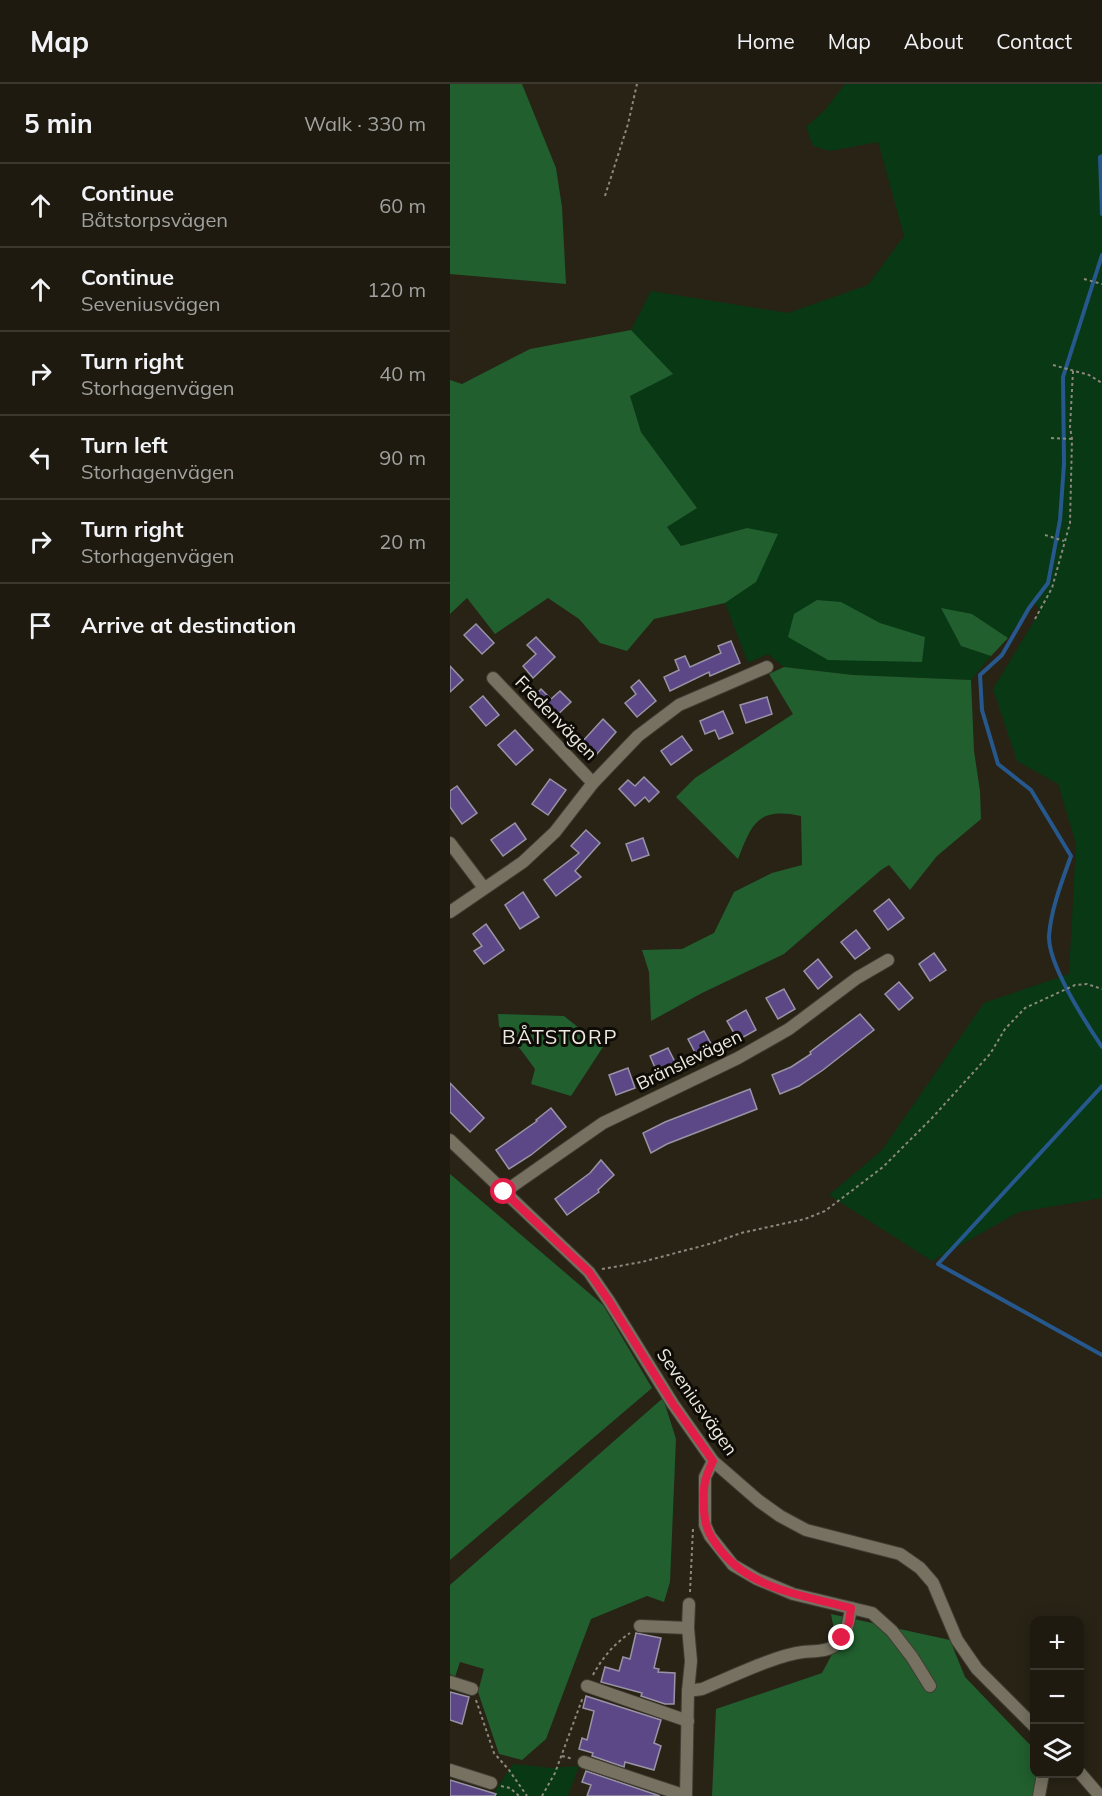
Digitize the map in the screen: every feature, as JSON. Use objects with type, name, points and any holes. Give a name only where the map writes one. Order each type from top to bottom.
[{"type":"street","name":"Fredenvägen","points":[[450,912],[524,862],[555,832],[593,783],[638,736],[680,705],[767,668]]},
{"type":"street","name":"Fredenvägen","points":[[493,678],[593,783]]},
{"type":"street","points":[[450,843],[484,888]]},
{"type":"street","name":"Bränslevägen","points":[[504,1192],[603,1123],[738,1058],[789,1029],[857,978],[888,960]]},
{"type":"street","name":"Seveniusvägen","points":[[450,1140],[589,1272],[673,1404],[713,1461],[759,1501],[806,1530],[900,1554],[920,1568],[933,1583],[957,1640],[977,1669],[1033,1724]]},
{"type":"street","points":[[713,1461],[705,1477],[705,1525],[710,1536],[733,1565],[757,1579],[793,1594],[872,1613],[892,1631],[930,1686]]},
{"type":"street","points":[[584,1762],[686,1796],[688,1691],[692,1661],[688,1628],[689,1604]]},
{"type":"street","points":[[688,1691],[702,1689],[800,1652],[821,1651],[837,1645],[849,1623],[851,1608]]},
{"type":"street","points":[[640,1626],[688,1628]]},
{"type":"street","points":[[450,1682],[472,1689]]},
{"type":"street","points":[[587,1686],[688,1721]]},
{"type":"street","points":[[450,1770],[491,1783]]},
{"type":"street","points":[[1039,1796],[1042,1778]]},
{"type":"street","points":[[1084,1778],[1100,1796]]},
{"type":"path","points":[[605,196],[628,124],[636,84]]},
{"type":"path","points":[[1084,279],[1102,284]]},
{"type":"path","points":[[1053,365],[1089,375],[1102,383]]},
{"type":"path","points":[[1035,619],[1052,588],[1070,523],[1072,440],[1070,427],[1073,371]]},
{"type":"path","points":[[1051,438],[1072,440]]},
{"type":"path","points":[[1046,535],[1064,541]]},
{"type":"path","points":[[589,1272],[642,1262],[741,1233],[805,1219],[825,1211],[882,1167],[932,1118],[990,1054],[1005,1029],[1025,1008],[1075,985],[1087,984],[1102,989]]},
{"type":"path","points":[[542,1796],[555,1773],[587,1686],[598,1666],[619,1641],[640,1626]]},
{"type":"path","points":[[472,1689],[494,1753],[527,1796]]},
{"type":"path","points":[[491,1783],[510,1788],[519,1796]]},
{"type":"green space","points":[[450,84],[522,84],[556,168],[562,207],[566,284],[450,274]]},
{"type":"green space","points":[[845,84],[1102,84],[1102,1198],[1019,1212],[932,1261],[829,1195],[882,1150],[984,1003],[1069,974],[1076,844],[1058,784],[1017,761],[993,689],[1040,611],[1033,599],[1008,638],[972,614],[961,646],[991,656],[971,680],[853,675],[784,667],[768,654],[748,663],[725,603],[756,582],[747,528],[681,546],[667,527],[697,508],[641,432],[630,396],[672,374],[631,330],[651,291],[788,313],[868,285],[904,236],[878,142],[830,151],[813,146],[806,127],[825,110]]},
{"type":"green space","points":[[631,330],[673,374],[630,396],[641,432],[697,508],[667,527],[681,546],[747,528],[778,534],[756,582],[725,603],[654,619],[627,651],[600,643],[579,619],[548,598],[495,634],[467,598],[450,614],[450,380],[462,384],[530,349]]},
{"type":"green space","points":[[817,600],[841,602],[880,623],[925,637],[922,662],[828,660],[788,637],[794,614]]},
{"type":"green space","points":[[941,608],[972,614],[1008,638],[991,656],[961,646]]},
{"type":"green space","points":[[784,667],[853,675],[971,680],[974,751],[980,791],[981,819],[937,856],[910,890],[889,865],[784,954],[702,993],[651,1021],[649,972],[642,950],[682,949],[714,933],[734,892],[772,873],[802,865],[801,816],[775,814],[766,816],[753,827],[738,859],[676,797],[695,778],[793,714],[769,674]]},
{"type":"green space","points":[[498,1014],[564,1016],[603,1047],[571,1096],[531,1084],[535,1069],[499,1026]]},
{"type":"green space","points":[[450,1174],[603,1305],[652,1388],[450,1560]]},
{"type":"green space","points":[[663,1398],[676,1439],[670,1582],[664,1602],[647,1596],[591,1619],[546,1739],[522,1760],[499,1754],[478,1692],[484,1669],[460,1662],[455,1677],[450,1674],[450,1585]]},
{"type":"green space","points":[[831,1614],[950,1640],[965,1677],[1030,1745],[1030,1778],[1046,1778],[1044,1796],[712,1796],[716,1709],[822,1673],[837,1645]]},
{"type":"green space","points":[[513,1764],[551,1768],[579,1766],[568,1796],[495,1796],[496,1789]]},
{"type":"building","points":[[476,624],[494,643],[482,654],[464,635]]},
{"type":"building","points":[[536,637],[555,657],[533,678],[523,666],[536,654],[527,645]]},
{"type":"building","points":[[731,641],[740,663],[710,676],[709,672],[670,691],[664,677],[679,670],[675,660],[685,656],[690,667],[721,653],[718,646]]},
{"type":"building","points":[[450,666],[463,680],[450,692]]},
{"type":"building","points":[[639,680],[656,701],[637,717],[625,703],[636,694],[631,687]]},
{"type":"building","points":[[541,689],[551,699],[560,691],[571,702],[554,718],[534,697]]},
{"type":"building","points":[[483,696],[499,715],[486,726],[470,707]]},
{"type":"building","points":[[767,697],[772,714],[746,723],[740,705]]},
{"type":"building","points":[[723,711],[733,733],[719,739],[715,730],[705,734],[700,721]]},
{"type":"building","points":[[603,719],[616,732],[596,755],[582,742]]},
{"type":"building","points":[[515,730],[533,750],[516,765],[498,745]]},
{"type":"building","points":[[682,736],[692,750],[671,765],[661,751]]},
{"type":"building","points":[[644,777],[659,792],[649,802],[645,797],[635,806],[619,789],[628,780],[635,786]]},
{"type":"building","points":[[550,779],[566,790],[548,815],[532,804]]},
{"type":"building","points":[[457,786],[477,813],[462,824],[450,807],[450,791]]},
{"type":"building","points":[[515,823],[526,839],[503,856],[491,840]]},
{"type":"building","points":[[586,830],[600,843],[575,871],[581,877],[556,896],[544,880],[579,853],[571,846]]},
{"type":"building","points":[[643,838],[649,855],[632,861],[626,844]]},
{"type":"building","points":[[523,892],[539,917],[520,929],[505,905]]},
{"type":"building","points":[[889,899],[904,918],[888,930],[874,911]]},
{"type":"building","points":[[486,924],[504,950],[484,964],[474,951],[482,946],[473,934]]},
{"type":"building","points":[[856,930],[870,948],[855,959],[841,942]]},
{"type":"building","points":[[934,953],[946,970],[930,981],[919,964]]},
{"type":"building","points":[[818,959],[832,977],[818,989],[804,971]]},
{"type":"building","points":[[899,982],[913,998],[899,1010],[885,994]]},
{"type":"building","points":[[784,989],[795,1009],[778,1019],[766,998]]},
{"type":"building","points":[[746,1010],[756,1030],[738,1040],[727,1021]]},
{"type":"building","points":[[860,1014],[874,1030],[823,1070],[799,1086],[780,1094],[772,1075],[791,1067],[811,1054],[810,1052]]},
{"type":"building","points":[[704,1031],[715,1051],[699,1060],[688,1039]]},
{"type":"building","points":[[668,1048],[678,1068],[659,1077],[650,1056]]},
{"type":"building","points":[[628,1068],[635,1088],[616,1095],[609,1075]]},
{"type":"building","points":[[450,1083],[484,1118],[470,1132],[450,1112]]},
{"type":"building","points":[[750,1089],[757,1109],[667,1144],[651,1153],[643,1133],[665,1122]]},
{"type":"building","points":[[551,1108],[566,1127],[509,1169],[496,1150],[537,1121]]},
{"type":"building","points":[[601,1160],[614,1175],[598,1190],[599,1192],[567,1215],[555,1199],[590,1173]]},
{"type":"building","points":[[636,1633],[661,1638],[654,1668],[659,1669],[658,1672],[675,1673],[674,1704],[665,1704],[641,1696],[642,1693],[601,1682],[605,1667],[619,1671],[623,1657],[630,1659]]},
{"type":"building","points":[[450,1692],[469,1697],[462,1724],[450,1720]]},
{"type":"building","points":[[586,1696],[661,1720],[654,1743],[661,1746],[654,1770],[625,1762],[624,1767],[579,1749],[582,1738],[587,1740],[594,1711],[583,1708]]},
{"type":"building","points":[[586,1771],[660,1796],[587,1796],[591,1785],[582,1782]]},
{"type":"building","points":[[450,1780],[496,1794],[495,1796],[450,1796]]},
{"type":"waterway","points":[[1102,156],[1100,157],[1102,214]]},
{"type":"waterway","points":[[1102,255],[1063,377],[1064,464],[1060,520],[1048,583],[1029,608],[1002,655],[980,675],[982,710],[998,764],[1031,790],[1071,856],[1052,916],[1050,948],[1069,993],[1102,1047]]},
{"type":"waterway","points":[[1102,1086],[938,1264],[1102,1355]]},
{"type":"district","name":"BÅTSTORP","points":[[560,1037]]},
{"type":"route","points":[[504,1192],[589,1272],[673,1404],[713,1461],[705,1477],[704,1496],[705,1525],[710,1536],[733,1565],[757,1579],[793,1594],[851,1608],[849,1623],[842,1638]]}]
